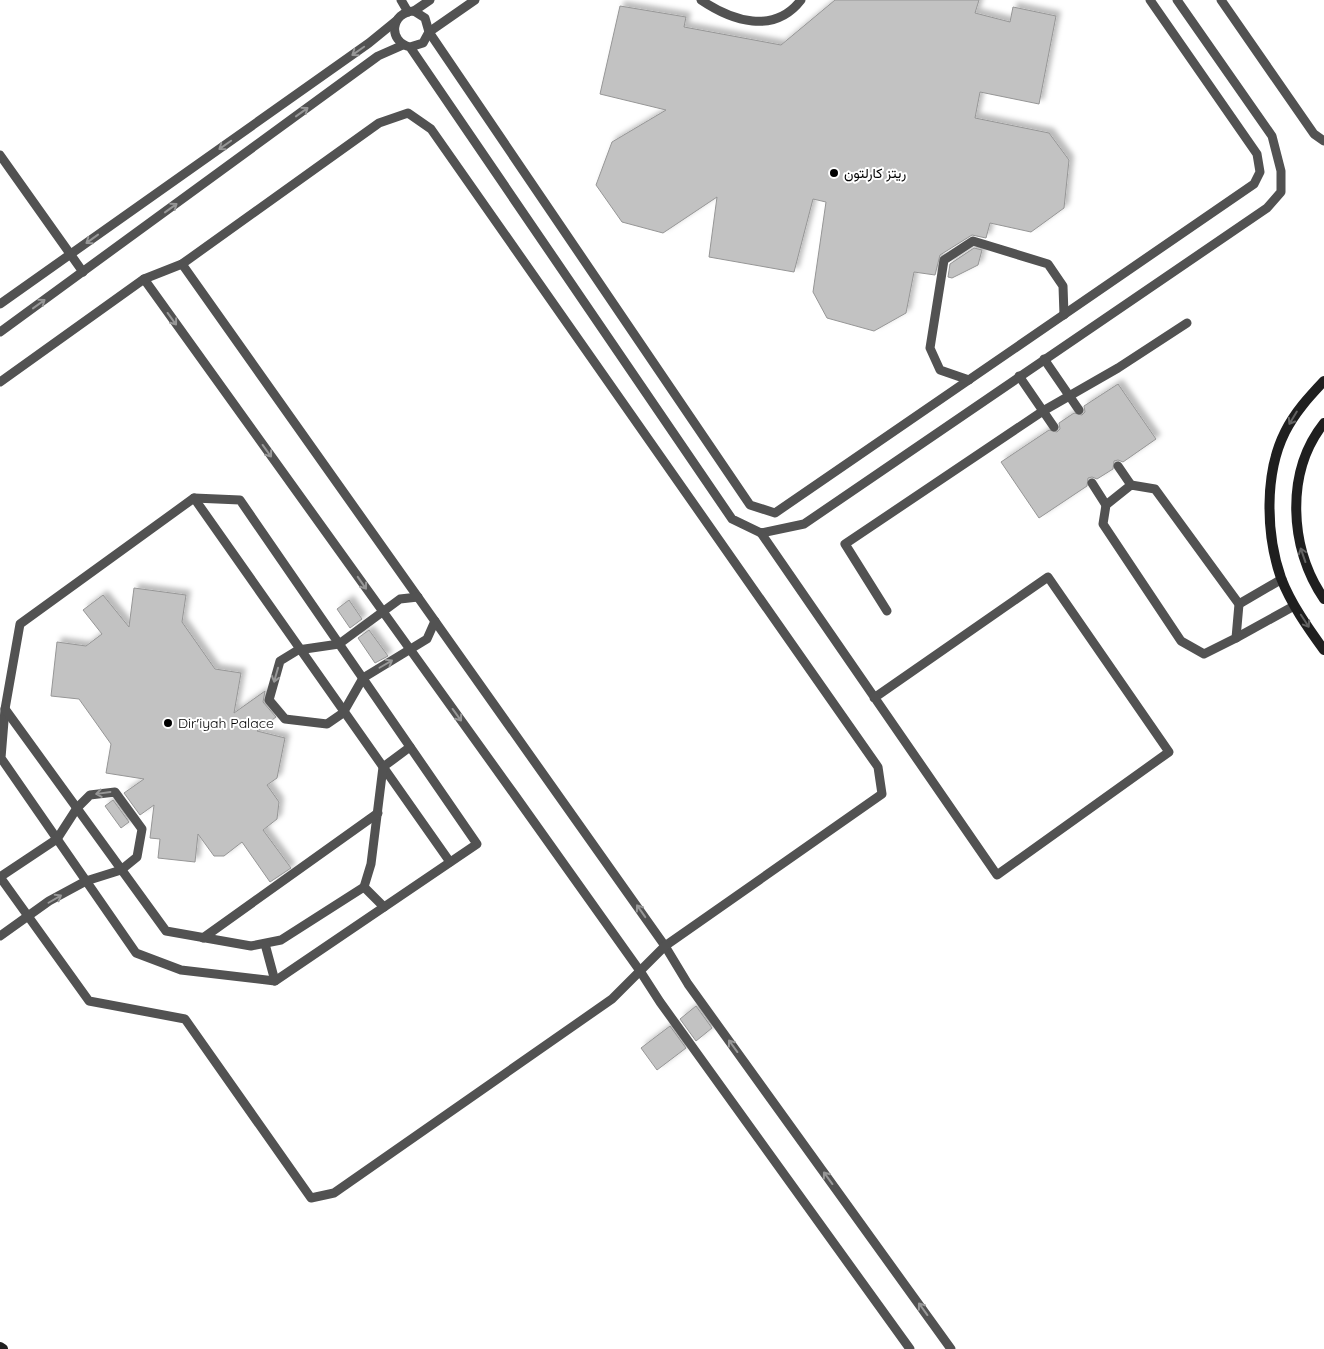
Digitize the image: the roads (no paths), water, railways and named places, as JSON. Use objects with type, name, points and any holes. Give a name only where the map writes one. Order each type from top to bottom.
[{"type":"street","points":[[1324,381],[1301,404],[1284,434],[1275,463],[1269,503],[1272,542],[1282,578],[1294,606],[1324,650]]},
{"type":"street","points":[[1324,423],[1314,436],[1301,464],[1297,500],[1301,552],[1324,599]]},
{"type":"lane","points":[[401,0],[411,12],[425,18],[429,32],[750,505],[775,513],[1254,184],[1260,172],[1257,154],[1150,0]]},
{"type":"lane","points":[[0,304],[369,43],[396,21],[430,0]]},
{"type":"lane","points":[[0,332],[378,56],[407,46],[423,43],[429,32],[475,0]]},
{"type":"lane","points":[[701,0],[717,10],[743,21],[770,22],[793,11],[801,0]]},
{"type":"lane","points":[[761,533],[804,524],[1267,208],[1281,192],[1281,171],[1272,136],[1177,0]]},
{"type":"lane","points":[[1221,0],[1314,134],[1324,141]]},
{"type":"lane","points":[[396,21],[394,33],[407,46],[732,519],[761,533],[874,698],[997,875],[1169,752],[1048,577],[874,698]]},
{"type":"lane","points":[[0,382],[144,280],[182,264],[380,123],[408,113],[431,129],[878,767],[882,794],[666,946],[612,1000],[334,1194],[311,1198],[185,1019],[89,1001],[28,917],[0,877],[56,839],[77,808],[90,795],[115,792],[142,829],[137,857],[121,870],[86,881],[49,902],[28,917],[0,936]]},
{"type":"lane","points":[[0,155],[83,272]]},
{"type":"lane","points":[[970,380],[940,370],[930,348],[944,260],[973,241],[1048,264],[1063,286],[1064,315]]},
{"type":"lane","points":[[182,264],[666,946],[688,984],[951,1349]]},
{"type":"lane","points":[[144,280],[910,1349]]},
{"type":"lane","points":[[887,611],[844,544],[1043,411],[1118,368],[1187,323]]},
{"type":"lane","points":[[1044,359],[1079,410]]},
{"type":"lane","points":[[1019,376],[1054,427]]},
{"type":"lane","points":[[1118,466],[1131,485],[1155,489],[1239,604],[1236,638]]},
{"type":"lane","points":[[1092,483],[1106,505],[1103,524],[1181,641],[1204,654],[1294,606]]},
{"type":"lane","points":[[1106,505],[1131,485]]},
{"type":"lane","points":[[194,498],[298,650],[450,862]]},
{"type":"lane","points":[[194,498],[240,500],[339,644],[477,844],[275,981],[182,970],[136,953],[1,758],[5,709],[20,624],[194,498]]},
{"type":"lane","points":[[1239,604],[1282,578]]},
{"type":"lane","points":[[418,597],[400,599],[339,644],[298,650],[280,661],[269,700],[285,719],[327,724],[343,713],[362,678],[427,640],[435,621]]},
{"type":"lane","points":[[5,709],[166,932],[251,946],[281,940],[364,887],[371,864],[383,767],[410,747]]},
{"type":"lane","points":[[203,938],[378,812]]},
{"type":"lane","points":[[364,887],[384,907]]},
{"type":"lane","points":[[265,944],[275,981]]},
{"type":"place","name":"ريتز كارلتون","points":[[834,173]]},
{"type":"place","name":"Dir'iyah Palace","points":[[168,723]]}]
